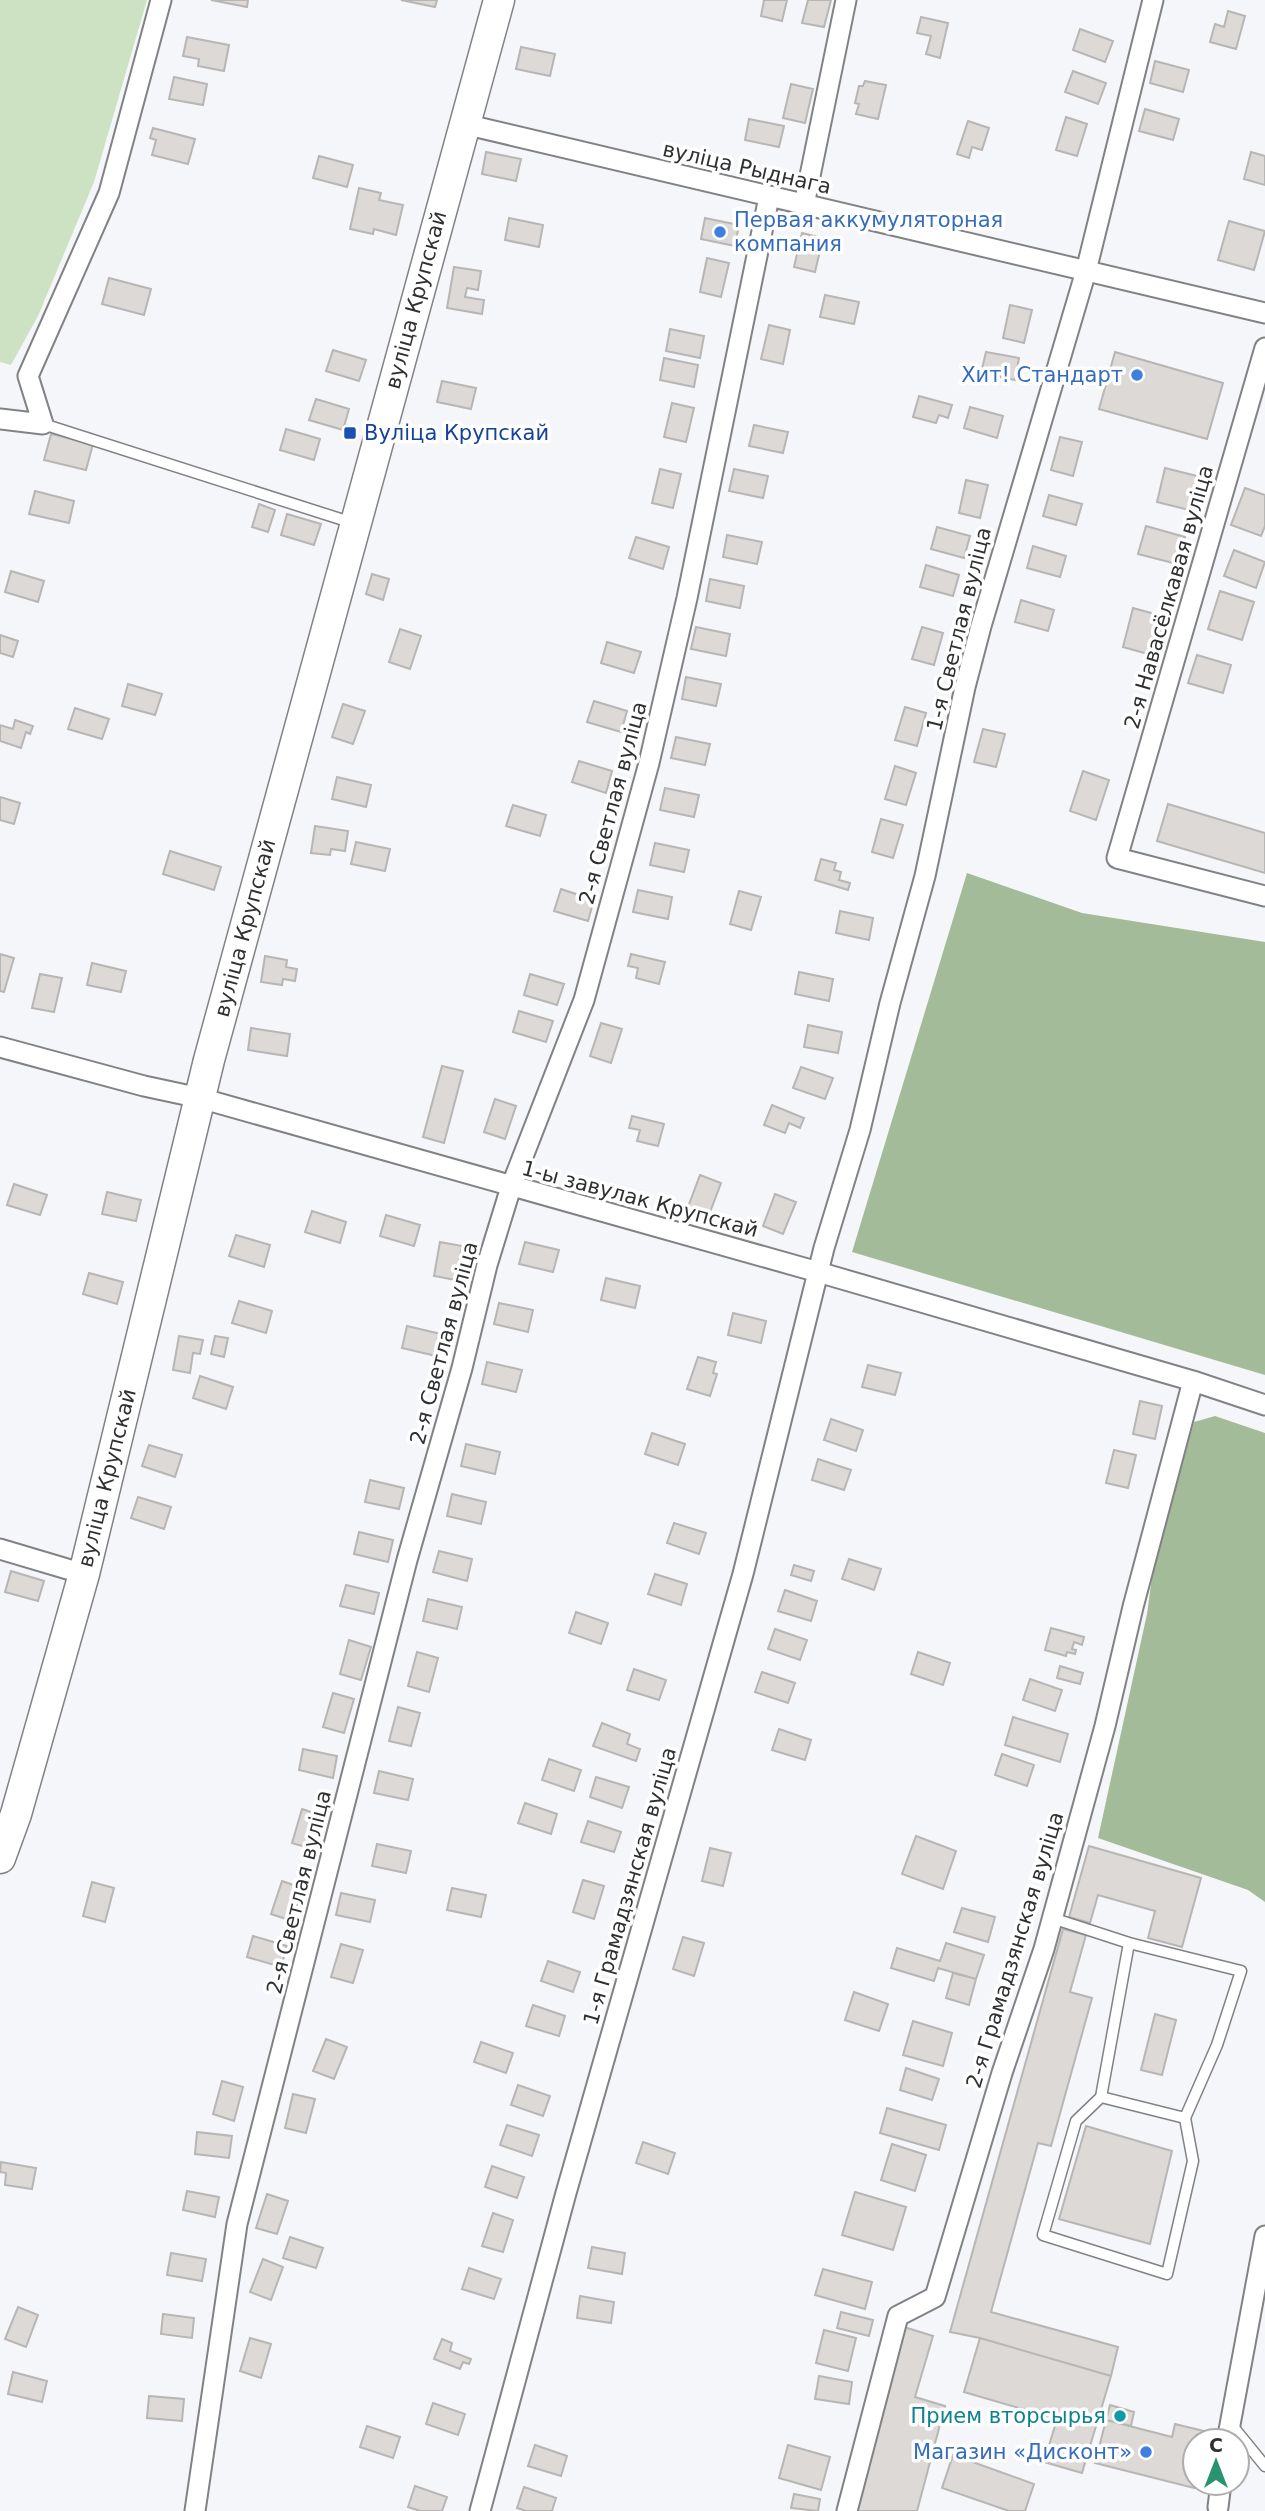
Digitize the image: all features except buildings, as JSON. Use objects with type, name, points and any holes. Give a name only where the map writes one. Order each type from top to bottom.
[{"type":"main road","name":"вуліца Крупскай","points":[[0,1858],[16,1814],[84,1574],[200,1098],[499,0]]},
{"type":"street","points":[[0,419],[43,424],[28,376],[109,193],[161,0]]},
{"type":"street","points":[[804,205],[846,0]]},
{"type":"street","name":"1-я Светлая вуліца","points":[[818,1272],[860,1130],[890,1003],[925,876],[981,626],[1086,271],[1153,0]]},
{"type":"street","name":"вуліца Рыднага","points":[[464,124],[1265,313]]},
{"type":"street","name":"2-я Светлая вуліца","points":[[195,2511],[237,2224],[407,1560],[462,1368],[487,1265],[511,1187],[584,1000],[649,763],[687,598],[769,197]]},
{"type":"street","name":"2-я Навасёлкавая вуліца","points":[[1265,348],[1117,858],[1265,897]]},
{"type":"street","name":"1-ы завулак Крупскай","points":[[0,1047],[144,1086],[200,1098],[818,1272],[1193,1381],[1265,1405]]},
{"type":"street","name":"1-я Грамадзянская вуліца","points":[[480,2511],[570,2179],[743,1574],[818,1272]]},
{"type":"street","name":"2-я Грамадзянская вуліца","points":[[847,2511],[898,2316],[934,2297],[1052,1918],[1105,1726],[1133,1607],[1193,1381]]},
{"type":"street","points":[[0,1549],[84,1574]]},
{"type":"street","points":[[1229,2427],[1265,2236]]},
{"type":"lane","points":[[43,424],[355,524]]},
{"type":"lane","points":[[1052,1918],[1129,1942],[1241,1971],[1217,2045],[1185,2118],[1193,2161],[1167,2274],[1043,2235],[1076,2121],[1101,2097],[1129,1942]]},
{"type":"lane","points":[[1101,2097],[1185,2118]]},
{"type":"lane","points":[[1251,2453],[1265,2466]]},
{"type":"green space","points":[[0,0],[147,0],[94,182],[38,316],[11,365],[0,362]]},
{"type":"green space","points":[[967,873],[1082,913],[1265,942],[1265,1375],[852,1252]]},
{"type":"green space","points":[[1215,1416],[1265,1433],[1265,1902],[1248,1890],[1098,1838],[1147,1614],[1154,1562],[1194,1422]]},
{"type":"place","name":"Первая аккумуляторная компания","points":[[720,232]]},
{"type":"place","name":"Хит! Стандарт","points":[[1137,375]]},
{"type":"place","name":"Вуліца Крупскай","points":[[350,433]]},
{"type":"place","name":"Прием вторсырья","points":[[1120,2416]]},
{"type":"place","name":"Магазин «Дисконт»","points":[[1146,2452]]}]
